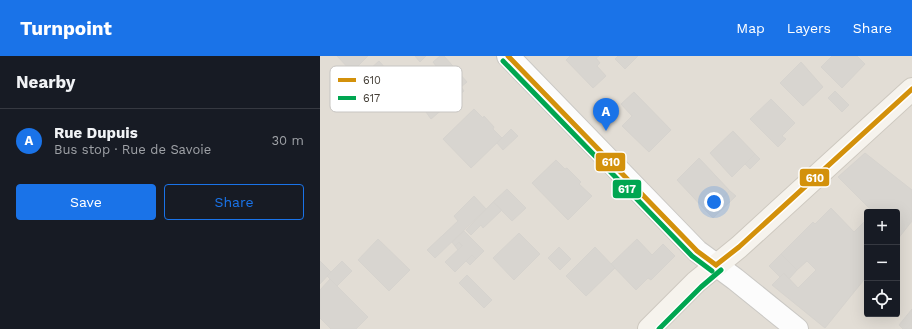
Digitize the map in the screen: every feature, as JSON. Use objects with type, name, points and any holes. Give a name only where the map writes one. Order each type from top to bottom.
[{"type":"street","points":[[508,56],[698,251],[797,329]]},
{"type":"street","points":[[649,329],[696,282],[739,247],[912,89]]},
{"type":"shaded area","points":[[320,56],[912,56],[912,329],[320,329]]},
{"type":"building","points":[[337,56],[368,56],[358,66],[346,66]]},
{"type":"building","points":[[415,56],[426,56],[420,62]]},
{"type":"building","points":[[440,56],[444,56],[453,66],[436,66],[433,62]]},
{"type":"building","points":[[570,56],[599,56],[596,58],[600,63],[597,66],[606,76],[593,88],[566,60]]},
{"type":"building","points":[[618,56],[638,56],[625,69],[615,59]]},
{"type":"building","points":[[832,56],[857,56],[865,64],[842,88],[821,67]]},
{"type":"building","points":[[379,61],[383,66],[373,66]]},
{"type":"building","points":[[801,62],[823,87],[803,106],[780,83]]},
{"type":"building","points":[[462,76],[467,82],[462,86]]},
{"type":"building","points":[[835,91],[849,105],[842,112],[828,98]]},
{"type":"building","points":[[634,92],[671,130],[649,152],[622,126],[632,116],[621,104]]},
{"type":"building","points":[[771,99],[795,123],[782,136],[786,139],[778,147],[750,119]]},
{"type":"building","points":[[474,109],[483,118],[484,116],[494,127],[493,129],[502,138],[471,168],[443,139]]},
{"type":"building","points":[[426,112],[439,112],[431,119]]},
{"type":"building","points":[[511,129],[518,136],[503,150],[497,143]]},
{"type":"building","points":[[733,131],[755,154],[732,177],[710,153]]},
{"type":"building","points":[[865,153],[912,190],[912,221],[900,236],[900,209],[870,209],[838,177]]},
{"type":"building","points":[[755,154],[760,159],[750,169],[745,164]]},
{"type":"building","points":[[699,158],[730,191],[707,212],[677,180]]},
{"type":"building","points":[[556,160],[565,169],[567,168],[581,182],[579,184],[592,196],[568,220],[532,183]]},
{"type":"building","points":[[507,189],[526,208],[512,221],[493,202]]},
{"type":"building","points":[[730,191],[736,196],[713,218],[707,212]]},
{"type":"building","points":[[474,196],[486,209],[435,258],[427,250],[458,221],[454,216]]},
{"type":"building","points":[[493,202],[502,210],[483,228],[481,225],[471,235],[466,230]]},
{"type":"building","points":[[831,208],[854,232],[864,222],[864,280],[825,328],[772,285],[784,273],[798,288],[816,270],[807,261],[797,270],[781,254],[813,222],[815,224]]},
{"type":"building","points":[[464,231],[484,251],[476,259],[472,255],[455,272],[445,262],[462,246],[459,242],[455,246],[452,242]]},
{"type":"building","points":[[519,233],[540,254],[514,280],[493,258]]},
{"type":"building","points":[[378,239],[410,270],[389,291],[358,260]]},
{"type":"building","points":[[637,239],[652,255],[663,244],[675,256],[651,280],[648,278],[636,290],[611,264]]},
{"type":"building","points":[[459,242],[462,246],[458,250],[455,246]]},
{"type":"building","points":[[559,247],[571,259],[560,270],[548,258]]},
{"type":"building","points":[[595,247],[615,268],[586,296],[566,276]]},
{"type":"building","points":[[781,254],[797,270],[789,279],[784,273],[780,277],[769,266]]},
{"type":"building","points":[[472,255],[476,259],[470,265],[466,261]]},
{"type":"building","points":[[320,261],[331,272],[320,284]]},
{"type":"building","points":[[342,261],[352,271],[337,286],[327,276]]},
{"type":"building","points":[[467,275],[492,300],[484,308],[459,283]]},
{"type":"building","points":[[330,279],[368,317],[356,329],[331,329],[320,318],[320,290]]},
{"type":"building","points":[[912,309],[912,329],[903,329],[899,325]]},
{"type":"transit line","name":"610","points":[[508,56],[697,251],[716,265]]},
{"type":"transit line","name":"617","points":[[503,61],[692,256],[712,271]]},
{"type":"transit line","name":"610","points":[[716,265],[739,247],[912,89]]},
{"type":"transit line","name":"617","points":[[659,329],[701,287],[721,270]]},
{"type":"place","name":"Rue Dupuis","points":[[606,131]]}]
